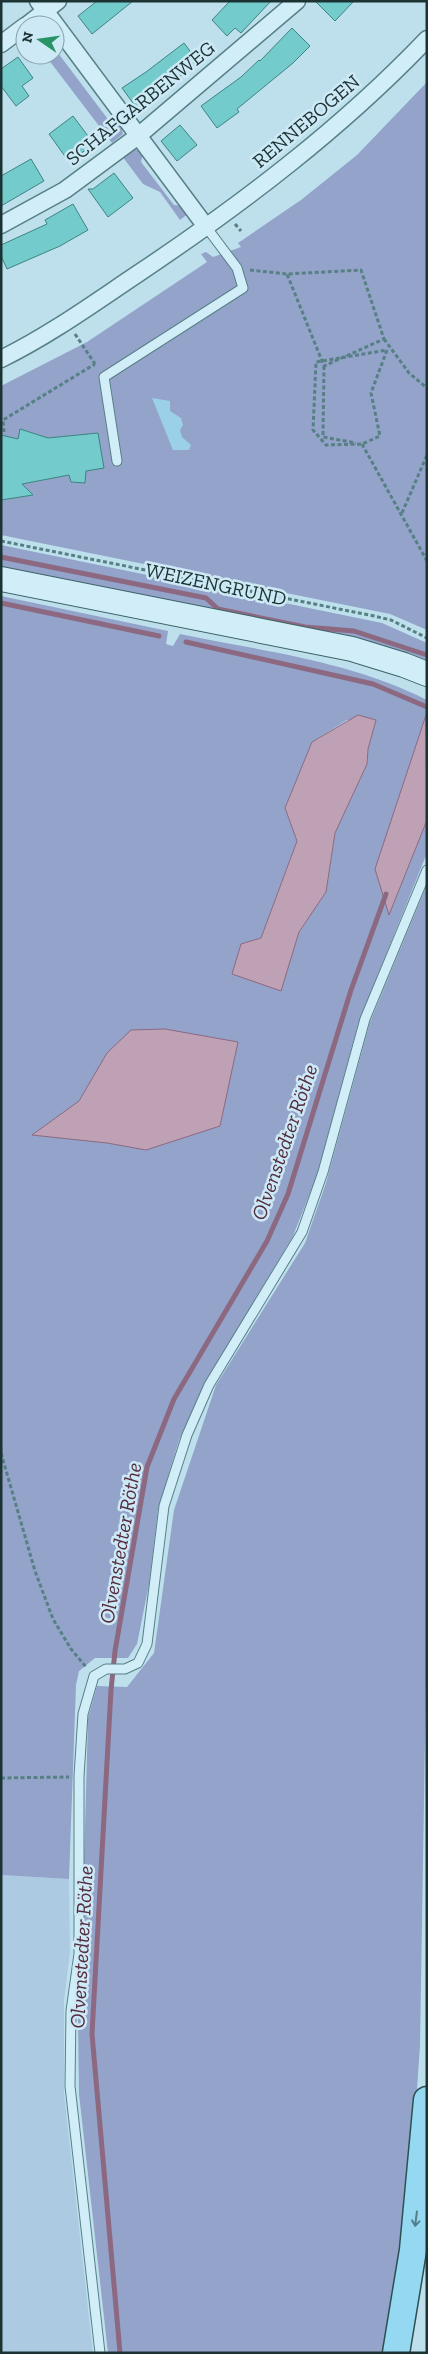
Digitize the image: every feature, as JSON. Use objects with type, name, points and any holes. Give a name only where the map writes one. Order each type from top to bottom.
[{"type":"main road","name":"WEIZENGRUND","points":[[1,579],[352,650],[404,665],[427,674]]},
{"type":"main road","points":[[396,2353],[416,2225],[427,2100]]},
{"type":"street","name":"SCHAFGARBENWEG","points":[[1,225],[65,190],[138,136],[296,1]]},
{"type":"street","points":[[37,15],[47,5],[138,136],[206,228]]},
{"type":"street","points":[[1,44],[15,34]]},
{"type":"street","name":"RENNEBOGEN","points":[[1,360],[67,322],[206,228],[318,142],[390,78],[427,39]]},
{"type":"lane","points":[[118,461],[104,376],[243,288],[237,268],[206,228]]},
{"type":"lane","points":[[100,2353],[70,2086],[71,2011],[78,1954],[79,1776],[83,1714],[94,1676],[106,1669],[125,1669],[138,1663],[147,1644],[164,1506],[187,1435],[208,1385],[302,1232],[323,1172],[365,1019],[427,870]]},
{"type":"path","points":[[237,268],[287,274],[361,270],[384,339],[403,367],[427,388]]},
{"type":"path","points":[[287,274],[324,366],[323,437],[362,444],[427,561]]},
{"type":"path","points":[[67,322],[104,376]]},
{"type":"path","points":[[324,366],[384,339]]},
{"type":"path","points":[[387,350],[371,393],[380,436],[362,444],[326,445],[313,430],[316,362],[322,361],[387,350]]},
{"type":"path","points":[[4,432],[3,420],[95,364]]},
{"type":"path","points":[[402,513],[427,454]]},
{"type":"path","name":"WEIZENGRUND","points":[[1,541],[374,616],[390,620],[427,638]]},
{"type":"path","points":[[1,1453],[34,1571],[53,1620],[71,1649],[94,1676]]},
{"type":"path","points":[[1,1778],[79,1776]]},
{"type":"shaded area","points":[[65,62],[110,122],[120,122],[123,134],[112,143],[53,65],[65,65]]},
{"type":"shaded area","points":[[427,82],[427,630],[390,614],[1,535],[1,386],[87,342],[207,262],[201,254],[206,252],[213,257],[241,247],[238,243],[301,200],[357,155]]},
{"type":"shaded area","points":[[133,148],[143,153],[141,162],[174,205],[183,206],[189,213],[180,220],[160,192],[143,184],[122,156]]},
{"type":"shaded area","points":[[1,545],[382,623],[427,643],[427,660],[396,649],[350,638],[1,570]]},
{"type":"shaded area","points":[[1,596],[168,631],[166,644],[173,646],[180,634],[337,666],[398,687],[427,700],[427,853],[358,1024],[316,1178],[293,1236],[208,1378],[179,1440],[158,1509],[149,1584],[137,1644],[128,1658],[95,1658],[79,1671],[76,1685],[69,1879],[1,1875]],"holes":[[[347,720],[375,720],[368,749],[367,764],[335,833],[326,892],[299,932],[280,991],[241,944],[261,938],[297,841],[285,808],[312,742]]]},
{"type":"shaded area","points":[[358,715],[376,720],[368,749],[367,764],[335,833],[326,892],[299,932],[281,991],[232,974],[241,944],[261,938],[297,841],[285,808],[312,742]]},
{"type":"shaded area","points":[[426,715],[427,820],[389,915],[375,869]]},
{"type":"shaded area","points":[[427,885],[427,1616],[420,2046],[411,2176],[386,2353],[108,2353],[79,2094],[78,2018],[85,1949],[84,1865],[88,1718],[97,1686],[127,1687],[154,1653],[174,1510],[216,1385],[305,1243],[326,1183],[370,1022]]},
{"type":"shaded area","points":[[165,1029],[238,1042],[220,1126],[146,1150],[107,1143],[32,1135],[79,1101],[107,1053],[131,1030]]},
{"type":"shaded area","points":[[1,1875],[69,1879],[70,1952],[64,2001],[64,2093],[93,2353],[1,2353]]},
{"type":"sand","points":[[152,398],[170,401],[170,411],[181,418],[183,425],[180,430],[182,437],[191,445],[189,450],[173,450]]},
{"type":"building","points":[[97,1],[133,1],[92,34],[78,16]]},
{"type":"building","points":[[230,1],[271,1],[241,33],[235,28],[227,36],[212,20]]},
{"type":"building","points":[[315,1],[354,1],[335,21]]},
{"type":"building","points":[[292,28],[310,46],[293,63],[237,109],[239,112],[217,128],[201,106],[260,61]]},
{"type":"building","points":[[184,43],[198,62],[138,110],[122,88]]},
{"type":"building","points":[[15,59],[15,65],[24,65],[33,78],[22,86],[29,96],[16,106],[1,86],[1,69]]},
{"type":"building","points":[[73,116],[94,144],[69,162],[49,134]]},
{"type":"building","points":[[180,125],[197,145],[177,161],[161,141]]},
{"type":"building","points":[[31,159],[44,181],[1,206],[1,176]]},
{"type":"building","points":[[114,173],[133,198],[108,217],[88,189],[93,189]]},
{"type":"building","points":[[73,204],[88,230],[60,246],[7,269],[1,256],[1,245],[47,224],[45,220]]},
{"type":"building","points":[[20,429],[48,438],[98,433],[104,468],[86,471],[85,483],[71,482],[69,475],[22,484],[33,495],[1,500],[1,435],[18,439]]},
{"type":"waterway","points":[[1,557],[206,598],[218,609],[305,627],[354,631],[427,655]]},
{"type":"waterway","points":[[1,603],[159,636]]},
{"type":"waterway","points":[[186,642],[373,684],[427,707]]},
{"type":"waterway","name":"Olvenstedter Röthe","points":[[120,2353],[92,2034],[111,1690],[115,1651],[147,1467],[174,1399],[267,1241],[288,1194],[351,990],[386,894]]}]
